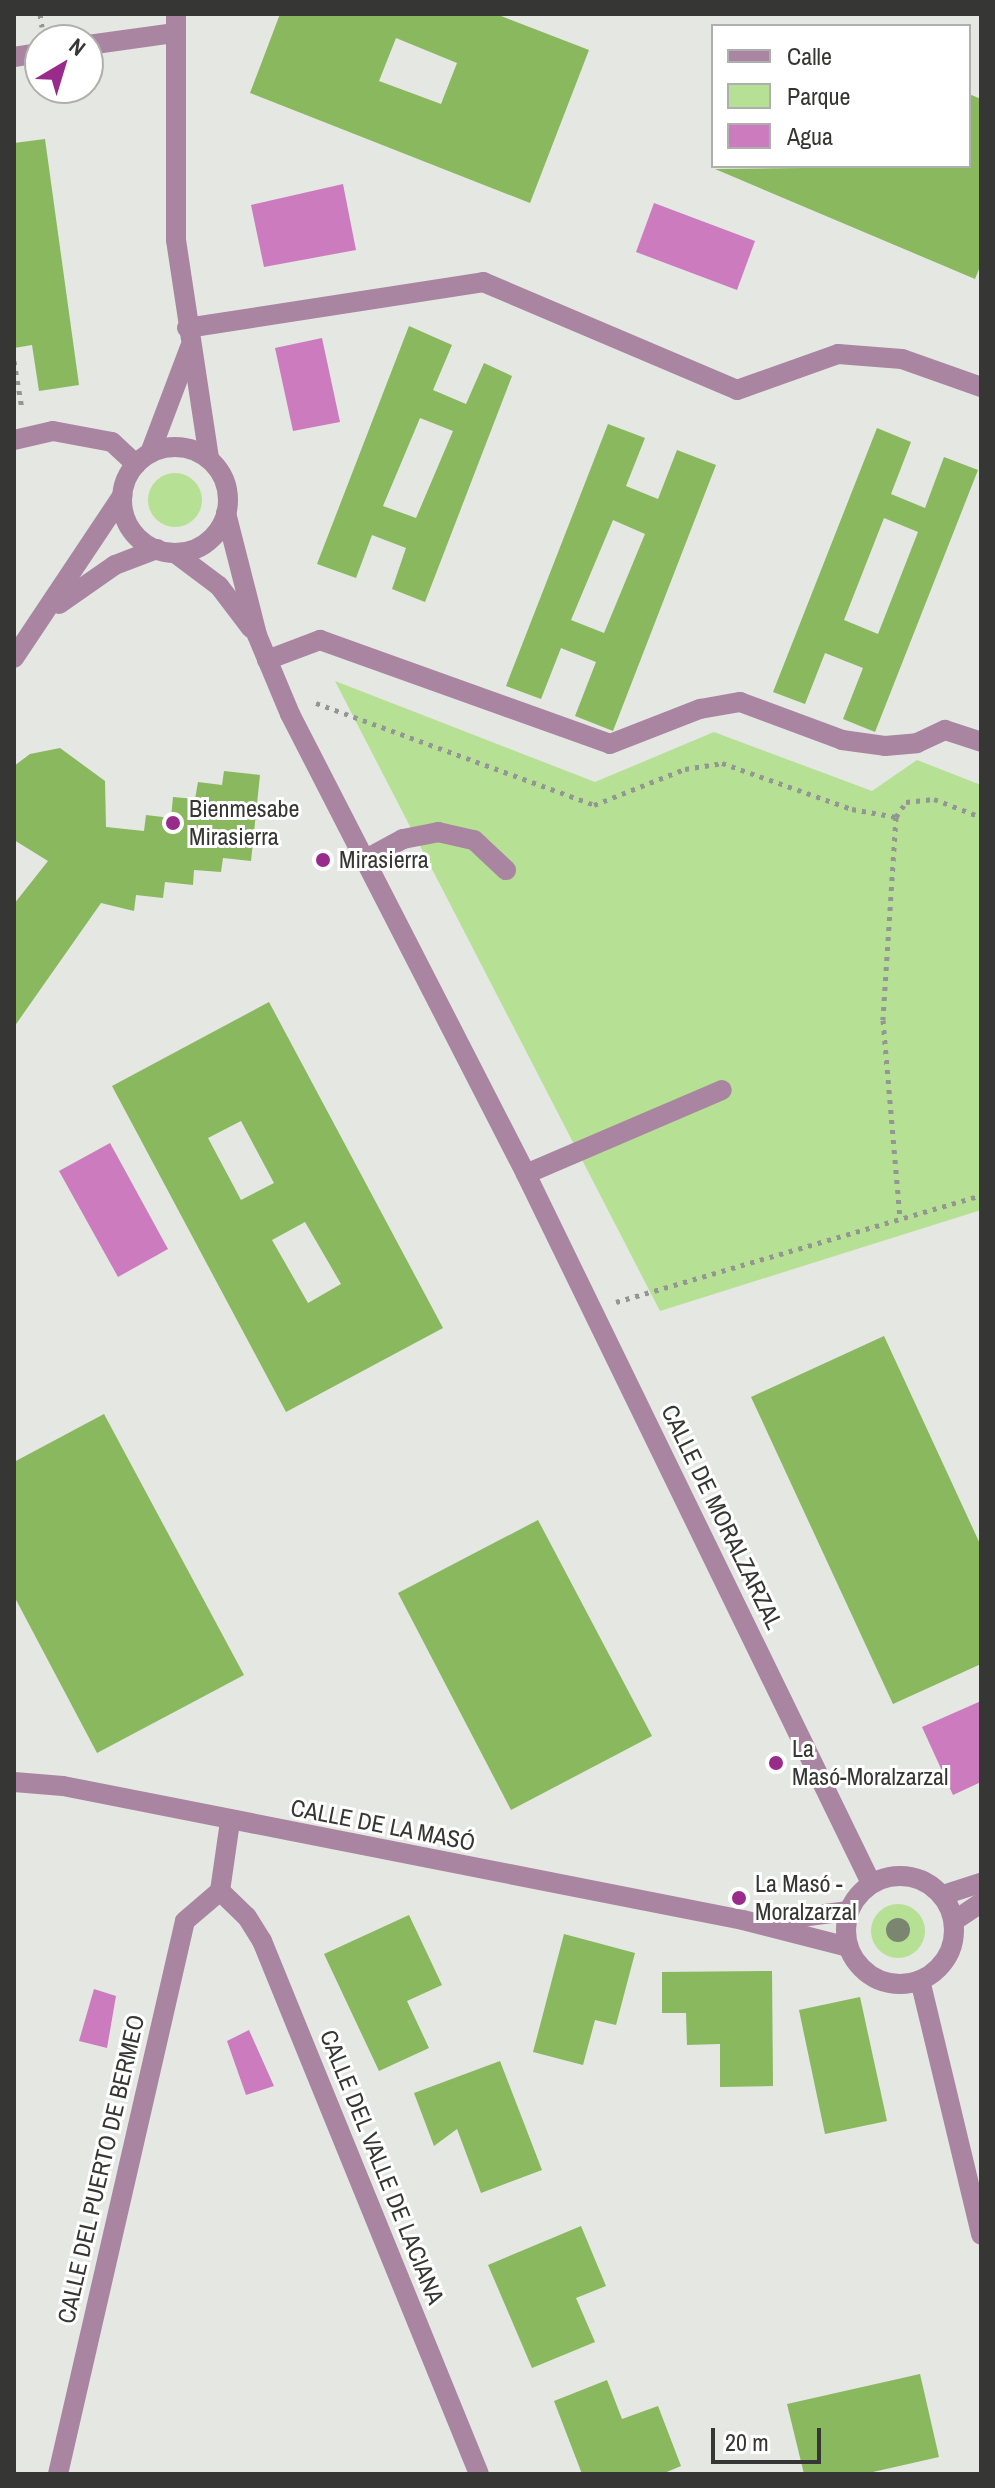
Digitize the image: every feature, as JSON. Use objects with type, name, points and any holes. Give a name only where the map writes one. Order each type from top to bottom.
[{"type":"street","points":[[49,611],[115,565],[210,540],[226,513],[224,478],[209,459],[176,240],[176,24],[104,41]]},
{"type":"street","points":[[189,338],[483,282],[737,390],[838,354],[902,359],[981,387]]},
{"type":"street","points":[[14,658],[49,611],[143,458],[189,338]]},
{"type":"street","points":[[20,439],[53,431],[112,442],[143,458],[175,446],[209,459]]},
{"type":"street","points":[[122,496],[132,531],[219,586],[257,635]]},
{"type":"street","name":"CALLE DE MORALZARZAL","points":[[226,513],[257,635],[267,660],[364,860],[526,1174],[871,1883]]},
{"type":"street","points":[[267,660],[320,640],[610,744],[700,709],[740,702],[842,740],[885,746],[917,743],[945,730],[981,742]]},
{"type":"street","points":[[364,860],[403,839],[438,832],[474,840],[506,870]]},
{"type":"street","points":[[526,1174],[722,1090]]},
{"type":"street","name":"CALLE DE LA MASÓ","points":[[14,1782],[63,1786],[230,1822],[743,1920],[848,1947]]},
{"type":"street","points":[[220,1891],[230,1822]]},
{"type":"street","points":[[896,1875],[916,1877],[943,1895],[954,1921],[946,1958],[920,1980],[902,1985],[870,1976],[848,1947],[848,1911],[871,1883],[896,1875]]},
{"type":"street","points":[[943,1895],[981,1883]]},
{"type":"street","name":"CALLE DEL PUERTO DE BERMEO","points":[[58,2474],[185,1921],[220,1891]]},
{"type":"street","name":"CALLE DEL VALLE DE LACIANA","points":[[220,1891],[247,1917],[262,1941],[479,2474]]},
{"type":"street","points":[[954,1921],[981,1903]]},
{"type":"street","name":"CALLE DE LA MASÓ","points":[[743,1920],[782,1922],[848,1911]]},
{"type":"street","points":[[920,1980],[981,2235]]},
{"type":"path","points":[[14,361],[20,439]]},
{"type":"path","points":[[313,702],[594,805],[685,769],[722,763],[852,809],[896,817]]},
{"type":"path","points":[[900,1218],[883,1020],[896,817],[906,802],[934,799],[981,817]]},
{"type":"path","points":[[593,1312],[641,1291],[981,1195]]},
{"type":"green space","points":[[175,473],[194,481],[202,500],[194,519],[175,527],[156,519],[148,500],[156,481]]},
{"type":"green space","points":[[335,681],[595,782],[714,732],[872,791],[917,760],[981,785],[981,1210],[660,1311]]},
{"type":"green space","points":[[898,1904],[917,1912],[925,1931],[917,1950],[898,1958],[879,1950],[871,1931],[879,1912]]},
{"type":"water","points":[[343,184],[356,250],[264,267],[251,205]]},
{"type":"water","points":[[654,203],[755,241],[737,290],[636,252]]},
{"type":"water","points":[[322,338],[340,422],[293,431],[275,348]]},
{"type":"water","points":[[110,1143],[168,1249],[118,1277],[59,1171]]},
{"type":"water","points":[[981,1701],[981,1782],[953,1795],[922,1727]]},
{"type":"water","points":[[94,1989],[116,1996],[107,2048],[79,2041]]},
{"type":"water","points":[[249,2030],[274,2086],[246,2095],[227,2041]]},
{"type":"building","points":[[280,14],[496,14],[589,50],[530,203],[250,93]],"holes":[[[396,38],[457,63],[441,104],[379,81]]]},
{"type":"building","points":[[971,95],[981,99],[981,264],[975,279],[715,169],[971,168]]},
{"type":"building","points":[[45,139],[79,385],[39,391],[32,345],[14,348],[14,143]]},
{"type":"building","points":[[409,326],[452,345],[433,390],[466,404],[484,363],[512,376],[425,602],[392,589],[406,548],[372,535],[356,578],[317,564]],"holes":[[[420,418],[453,431],[416,518],[383,506]]]},
{"type":"building","points":[[608,424],[645,438],[626,486],[658,499],[677,450],[716,465],[613,731],[575,716],[596,662],[561,648],[541,699],[506,686]],"holes":[[[613,520],[645,534],[604,633],[571,620]]]},
{"type":"building","points":[[877,428],[911,442],[891,494],[925,508],[944,457],[978,470],[875,732],[843,719],[863,668],[825,653],[805,704],[773,692]],"holes":[[[884,518],[918,532],[878,634],[844,620]]]},
{"type":"building","points":[[60,748],[105,781],[106,827],[144,831],[146,815],[171,818],[173,797],[195,799],[198,782],[222,785],[224,771],[260,775],[251,861],[223,858],[221,872],[194,870],[193,885],[165,882],[163,898],[136,895],[134,911],[101,903],[14,1027],[14,904],[48,861],[14,840],[14,766],[30,754]]},
{"type":"building","points":[[269,1002],[443,1328],[286,1412],[112,1086]],"holes":[[[241,1121],[274,1183],[241,1200],[208,1138]],[[305,1222],[341,1284],[308,1303],[272,1240]]]},
{"type":"building","points":[[884,1336],[981,1546],[981,1664],[893,1704],[751,1397]]},
{"type":"building","points":[[104,1414],[244,1675],[97,1753],[14,1596],[14,1462]]},
{"type":"building","points":[[538,1520],[652,1736],[511,1810],[398,1593]]},
{"type":"building","points":[[409,1915],[442,1985],[407,2001],[429,2048],[379,2071],[324,1954]]},
{"type":"building","points":[[564,1934],[635,1953],[616,2025],[595,2020],[583,2065],[533,2052]]},
{"type":"building","points":[[772,1971],[773,2086],[720,2087],[720,2044],[687,2045],[686,2013],[662,2013],[662,1972]]},
{"type":"building","points":[[860,1997],[887,2121],[825,2134],[799,2010]]},
{"type":"building","points":[[500,2061],[542,2170],[481,2193],[457,2129],[434,2146],[414,2093]]},
{"type":"building","points":[[581,2226],[606,2286],[576,2298],[595,2342],[532,2368],[488,2265]]},
{"type":"building","points":[[920,2374],[939,2457],[864,2474],[804,2474],[787,2404]]},
{"type":"building","points":[[607,2380],[622,2419],[658,2406],[681,2466],[662,2474],[582,2474],[554,2401]]},
{"type":"place","name":"Bienmesabe Mirasierra","points":[[173,823]]},
{"type":"place","name":"Mirasierra","points":[[323,860]]},
{"type":"place","name":"La Masó-Moralzarzal","points":[[776,1763]]},
{"type":"place","name":"La Masó - Moralzarzal","points":[[739,1898]]}]
